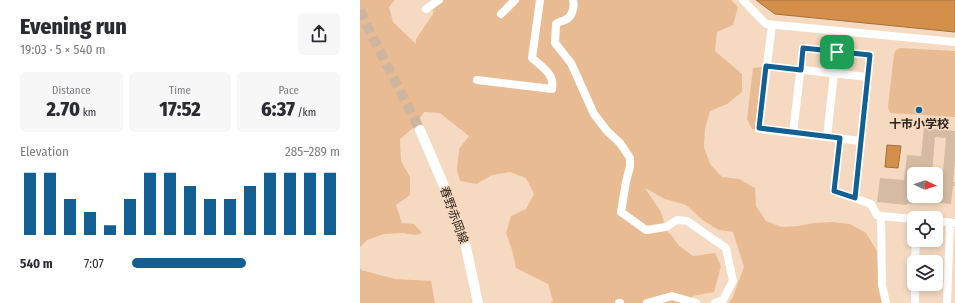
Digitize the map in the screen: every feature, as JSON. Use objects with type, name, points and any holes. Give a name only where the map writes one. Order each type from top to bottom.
[{"type":"main road","name":"春野赤岡線","points":[[420,130],[464,238],[478,303]]},
{"type":"street","points":[[426,9],[438,0]]},
{"type":"street","points":[[501,14],[515,0]]},
{"type":"street","points":[[477,80],[552,89],[553,83],[550,76],[532,58],[540,0]]},
{"type":"street","points":[[572,0],[574,3],[573,10],[569,18],[556,24],[555,43],[571,63],[594,114],[607,131],[620,143],[630,158],[630,166],[621,212],[646,230],[666,227],[678,220],[688,221],[726,248],[733,281],[723,300],[715,303]]},
{"type":"street","points":[[743,0],[766,24],[955,42]]},
{"type":"street","points":[[772,25],[759,128],[861,141]]},
{"type":"street","points":[[793,133],[803,48],[870,55],[855,198]]},
{"type":"street","points":[[766,66],[868,77]]},
{"type":"street","points":[[827,137],[834,74]]},
{"type":"street","points":[[840,138],[834,191],[871,204],[877,216],[907,218]]},
{"type":"street","points":[[881,216],[882,285],[886,303]]},
{"type":"street","points":[[947,303],[952,223]]},
{"type":"street","points":[[915,291],[915,303]]},
{"type":"street","points":[[647,303],[672,296],[696,303]]},
{"type":"shaded area","points":[[360,0],[395,0],[389,7],[393,22],[416,44],[416,39],[433,14],[434,0],[731,0],[738,7],[733,25],[717,32],[715,51],[742,74],[742,92],[727,104],[710,111],[705,129],[704,147],[710,164],[722,177],[739,179],[755,188],[756,206],[766,221],[782,227],[832,222],[850,224],[866,233],[877,251],[879,290],[883,303],[728,303],[732,299],[744,267],[733,232],[719,230],[704,221],[686,205],[665,199],[645,188],[661,212],[666,230],[679,246],[693,256],[715,253],[721,266],[714,292],[693,296],[686,303],[550,303],[553,301],[548,284],[516,268],[506,233],[511,216],[526,209],[534,194],[526,178],[510,172],[492,175],[477,184],[460,181],[457,170],[459,149],[469,136],[440,113],[424,112],[414,127],[400,139],[401,161],[410,177],[410,195],[396,205],[402,223],[414,224],[422,233],[415,235],[403,233],[384,234],[367,240],[360,247]]},
{"type":"shaded area","points":[[756,0],[955,0],[955,32],[775,14]]},
{"type":"shaded area","points":[[900,48],[955,51],[955,117],[890,113],[888,107],[894,54],[896,50]]},
{"type":"shaded area","points":[[763,67],[755,129],[752,129],[747,119],[753,68]]},
{"type":"shaded area","points":[[887,145],[901,146],[898,168],[885,167]]},
{"type":"shaded area","points":[[360,268],[361,270],[395,279],[431,281],[435,303],[360,303]]},
{"type":"building","points":[[924,128],[955,131],[953,182],[955,182],[955,186],[953,186],[951,204],[941,203],[943,203],[943,171],[946,138],[935,137],[933,167],[907,167],[907,205],[877,202],[880,178],[904,180],[907,155],[921,156]]},
{"type":"tunnel","points":[[360,10],[420,130]]},
{"type":"place","name":"十市小学校","points":[[919,110]]},
{"type":"route","points":[[803,48],[837,52],[870,55],[855,198],[834,191],[840,138],[759,128],[766,66],[801,70],[803,48]]}]
